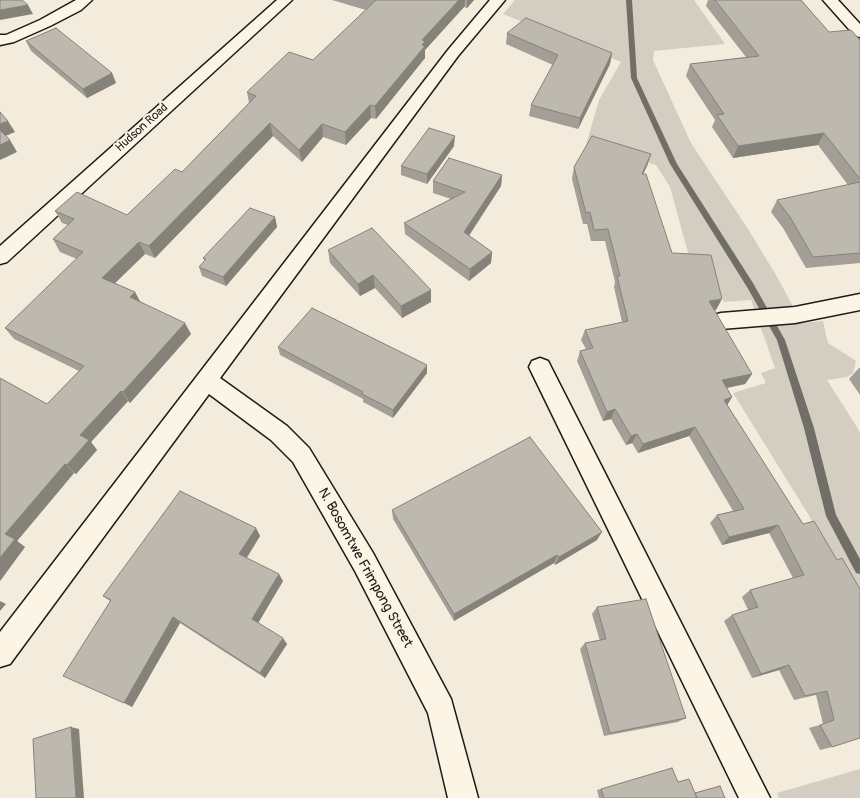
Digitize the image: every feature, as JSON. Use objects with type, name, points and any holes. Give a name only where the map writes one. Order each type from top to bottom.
[{"type":"street","points":[[0,40],[9,39],[45,23],[76,7],[85,0]]},
{"type":"street","name":"Hudson Road","points":[[0,257],[285,0]]},
{"type":"street","points":[[0,654],[453,53],[498,0]]},
{"type":"street","points":[[830,0],[860,33]]},
{"type":"street","points":[[722,321],[755,320],[795,315],[860,302]]},
{"type":"street","points":[[540,367],[755,798]]},
{"type":"street","name":"N. Bosomtwe Frimpong Street","points":[[206,380],[278,433],[301,454],[364,562],[441,708],[463,798]]},
{"type":"shaded area","points":[[515,0],[694,0],[725,44],[654,51],[653,60],[691,143],[748,229],[776,275],[802,323],[823,321],[828,343],[856,361],[853,373],[847,377],[827,380],[860,432],[860,604],[834,556],[733,393],[766,383],[761,373],[775,368],[751,300],[724,302],[708,261],[690,260],[670,187],[656,165],[586,145],[599,100],[621,62],[503,14]]},
{"type":"shaded area","points":[[860,769],[860,798],[779,798],[777,793]]},
{"type":"building","points":[[0,0],[22,0],[28,5],[0,10]]},
{"type":"building","points":[[376,0],[459,0],[422,40],[425,41],[422,45],[425,46],[375,106],[370,105],[345,132],[322,124],[299,150],[270,123],[149,246],[139,242],[102,278],[135,292],[130,297],[185,323],[123,392],[121,391],[80,435],[89,440],[67,465],[65,464],[5,534],[15,539],[0,558],[0,378],[47,404],[84,366],[5,328],[83,252],[53,239],[74,219],[55,211],[77,192],[127,215],[175,169],[182,172],[256,96],[247,92],[289,52],[313,60]]},
{"type":"building","points":[[715,0],[801,0],[829,32],[851,30],[860,40],[860,179],[824,133],[738,146],[717,115],[724,114],[690,64],[759,56]]},
{"type":"building","points":[[526,18],[612,53],[580,118],[531,105],[558,55],[507,33]]},
{"type":"building","points":[[56,28],[112,73],[83,89],[26,41]]},
{"type":"building","points":[[0,112],[8,121],[0,124]]},
{"type":"building","points":[[429,128],[455,136],[427,174],[401,166]]},
{"type":"building","points":[[0,130],[10,140],[0,145]]},
{"type":"building","points":[[592,136],[651,154],[642,174],[646,174],[672,253],[711,255],[722,299],[709,301],[752,374],[722,380],[732,397],[724,400],[803,524],[814,521],[837,560],[842,558],[860,589],[860,738],[832,747],[820,725],[834,720],[827,691],[805,696],[789,665],[761,674],[732,615],[758,607],[750,590],[804,575],[778,525],[729,537],[717,515],[744,509],[695,427],[643,444],[637,434],[631,436],[615,409],[607,412],[580,351],[593,348],[585,330],[628,321],[617,276],[620,276],[608,229],[594,230],[590,212],[586,213],[574,167]]},
{"type":"building","points":[[449,158],[502,175],[464,232],[492,252],[470,269],[404,223],[465,192],[433,181]]},
{"type":"building","points":[[860,182],[860,253],[813,257],[790,217],[777,200]]},
{"type":"building","points":[[250,208],[275,217],[223,277],[199,267],[206,259],[203,258]]},
{"type":"building","points":[[372,228],[431,290],[401,306],[373,275],[358,284],[328,250]]},
{"type":"building","points":[[312,308],[427,365],[393,410],[362,394],[363,392],[278,347]]},
{"type":"building","points":[[530,437],[602,532],[559,557],[557,555],[454,614],[392,510]]},
{"type":"building","points":[[180,491],[256,528],[239,554],[279,574],[252,619],[283,638],[260,673],[173,617],[124,703],[63,676],[111,600],[103,596]]},
{"type":"building","points":[[646,599],[686,718],[610,733],[585,643],[606,639],[597,607]]},
{"type":"building","points":[[71,727],[76,798],[36,798],[33,739]]},
{"type":"building","points":[[672,768],[678,782],[689,779],[697,798],[604,798],[601,789]]},
{"type":"building","points":[[720,786],[725,798],[697,798],[695,793]]},
{"type":"waterway","points":[[629,0],[634,78],[674,164],[750,285],[781,340],[809,428],[831,516],[860,569]]}]
